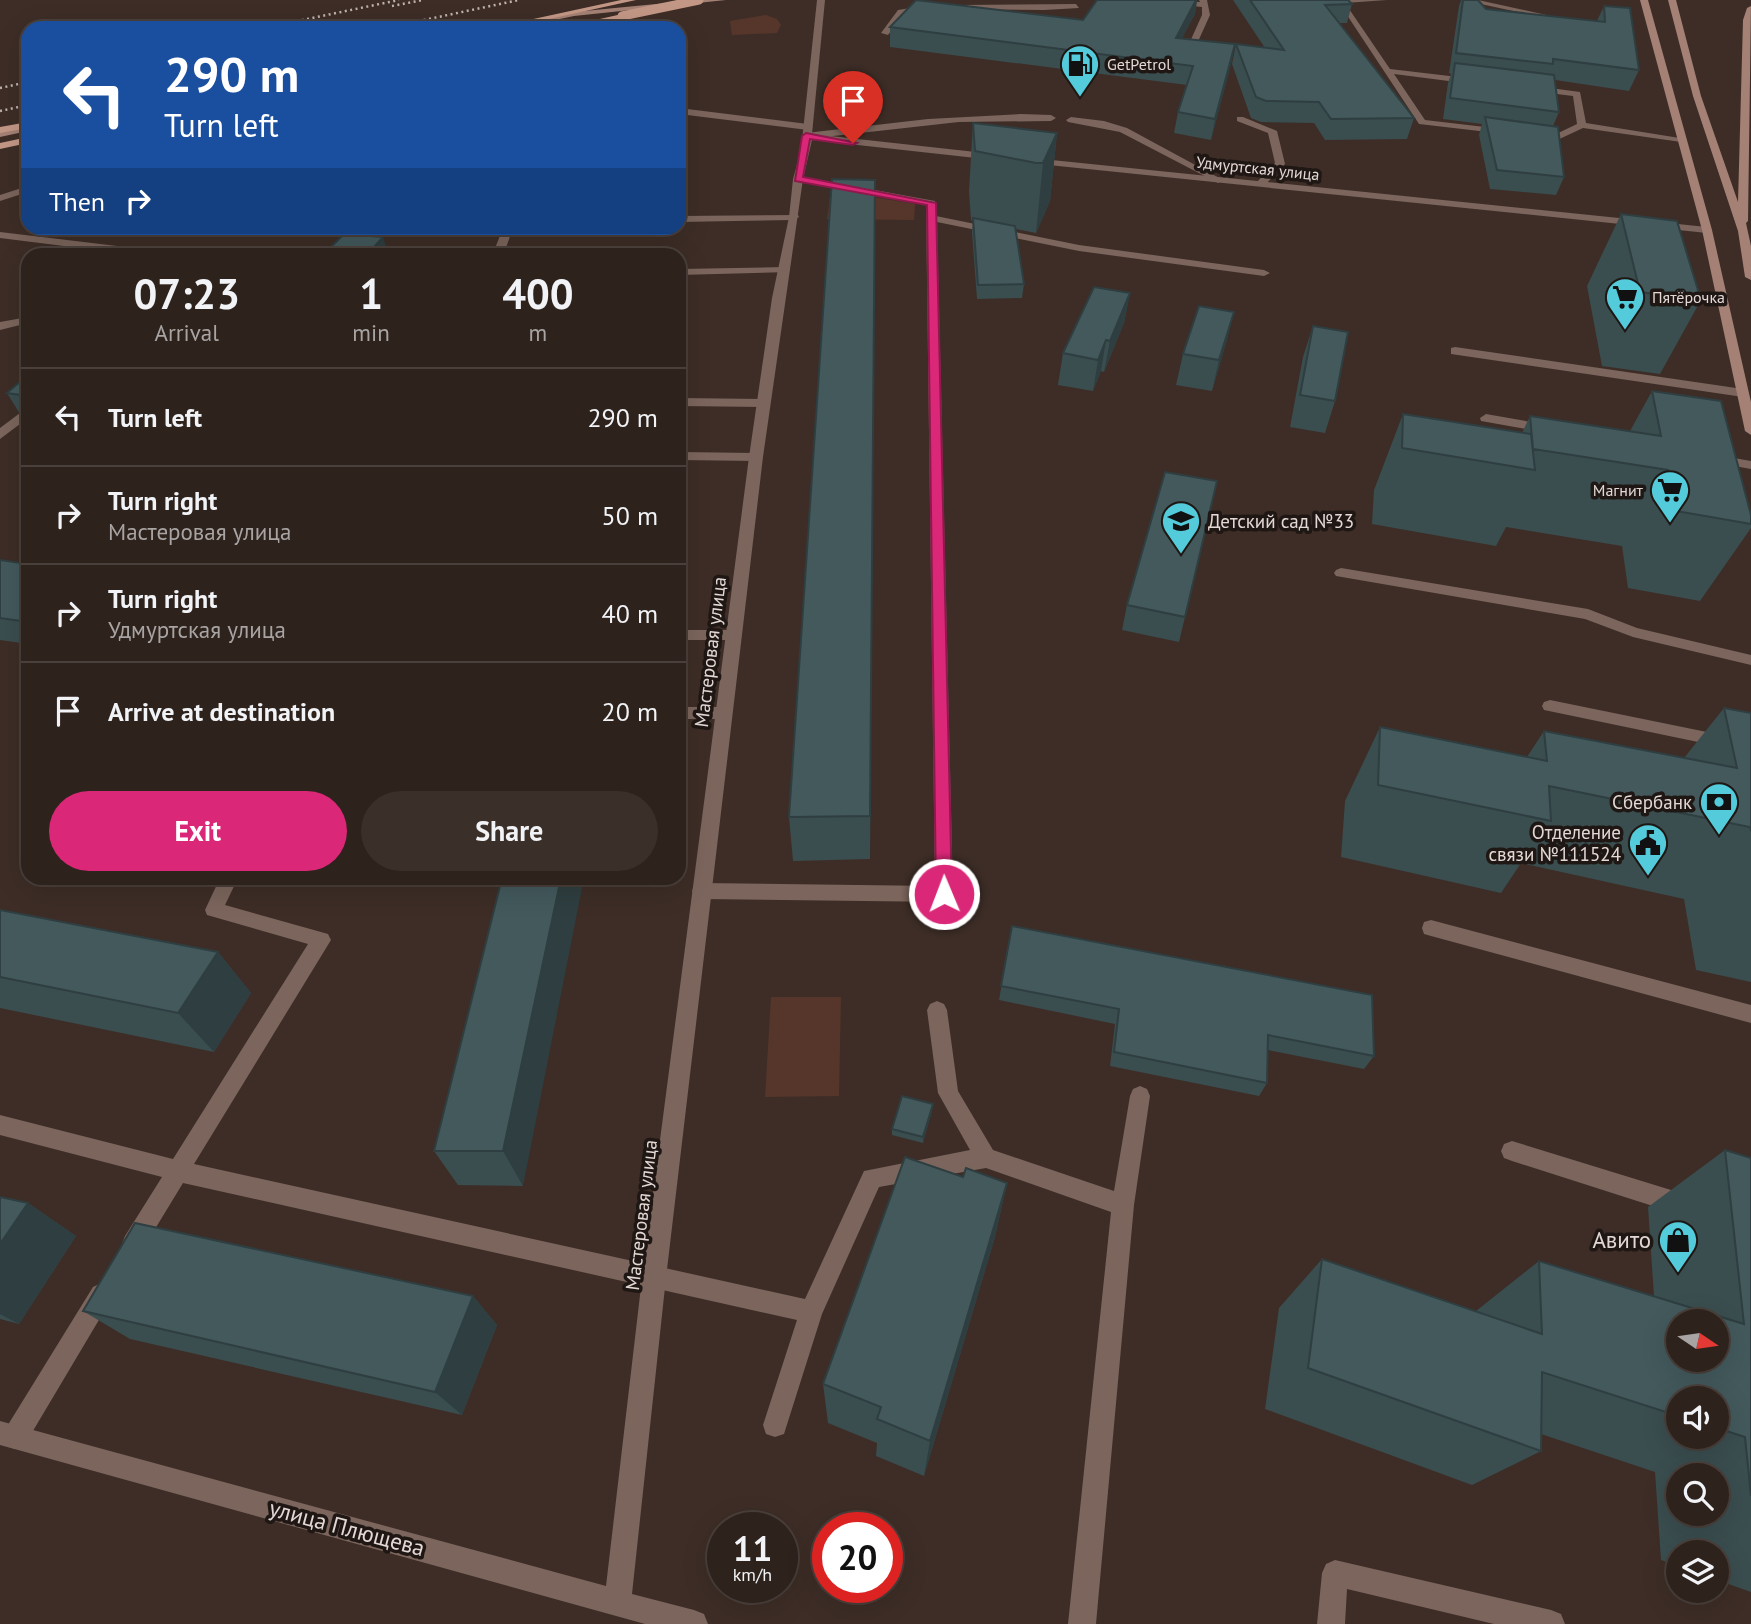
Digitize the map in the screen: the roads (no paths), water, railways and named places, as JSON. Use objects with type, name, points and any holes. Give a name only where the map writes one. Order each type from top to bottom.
[{"type":"main road","points":[[530,21],[632,0]]},
{"type":"main road","points":[[598,21],[699,0]]},
{"type":"street","points":[[539,21],[574,14],[722,0]]},
{"type":"street","name":"Мастеровая улица","points":[[618,1603],[701,891],[763,402],[798,179],[806,150],[821,0]]},
{"type":"street","points":[[1135,0],[1205,3],[1206,15],[1188,55]]},
{"type":"street","points":[[1383,0],[1340,1],[1422,122],[1513,134]]},
{"type":"street","points":[[1466,0],[1575,22]]},
{"type":"street","points":[[1672,0],[1697,96],[1747,231]]},
{"type":"street","points":[[1644,3],[1707,230],[1751,431]]},
{"type":"street","points":[[949,7],[1044,9],[1079,4],[1066,19]]},
{"type":"street","points":[[588,21],[660,6]]},
{"type":"street","points":[[885,33],[901,12],[935,7]]},
{"type":"street","points":[[1746,9],[1747,231],[1751,277]]},
{"type":"street","points":[[1387,71],[1482,82]]},
{"type":"street","points":[[1523,87],[1577,94],[1582,125]]},
{"type":"street","points":[[686,112],[807,131],[867,145],[1002,158]]},
{"type":"street","points":[[807,131],[1021,116],[1051,118]]},
{"type":"street","points":[[1240,119],[1272,131],[1280,164],[1260,184]]},
{"type":"street","points":[[1071,120],[1110,125],[1164,150],[1192,169],[1218,180]]},
{"type":"street","points":[[1526,135],[1553,139],[1582,125],[1681,139]]},
{"type":"street","points":[[0,132],[21,128]]},
{"type":"street","points":[[0,146],[21,142]]},
{"type":"street","name":"Удмуртская улица","points":[[1016,160],[1707,230]]},
{"type":"street","points":[[701,891],[944,894],[931,203],[798,179]]},
{"type":"street","points":[[0,198],[21,191]]},
{"type":"street","points":[[686,219],[794,217]]},
{"type":"street","points":[[932,218],[1079,248],[1264,273]]},
{"type":"street","points":[[0,235],[109,248]]},
{"type":"street","points":[[686,272],[784,270]]},
{"type":"street","points":[[0,326],[21,322]]},
{"type":"street","points":[[1455,351],[1743,393]]},
{"type":"street","points":[[686,402],[763,402]]},
{"type":"street","points":[[0,435],[21,417]]},
{"type":"street","points":[[1486,418],[1564,432]]},
{"type":"street","points":[[686,456],[756,457]]},
{"type":"street","points":[[1707,458],[1751,465]]},
{"type":"street","points":[[1341,573],[1588,614],[1633,632],[1751,660]]},
{"type":"street","points":[[686,635],[734,635]]},
{"type":"street","points":[[1550,706],[1751,747]]},
{"type":"street","points":[[686,713],[724,713]]},
{"type":"street","points":[[7,1435],[116,1271],[321,940],[214,910],[226,885]]},
{"type":"street","points":[[1431,928],[1751,1014]]},
{"type":"street","points":[[937,1010],[948,1093],[986,1158]]},
{"type":"street","points":[[1082,1624],[1123,1205],[1140,1096]]},
{"type":"street","points":[[0,1125],[177,1171],[811,1312]]},
{"type":"street","points":[[1512,1151],[1698,1209]]},
{"type":"street","points":[[775,1425],[811,1312],[872,1178],[986,1158],[1123,1205]]},
{"type":"street","name":"улица Плющева","points":[[7,1435],[694,1624]]},
{"type":"street","points":[[1331,1624],[1335,1573],[1551,1624]]},
{"type":"railway","points":[[298,21],[399,0]]},
{"type":"railway","points":[[392,6],[423,0]]},
{"type":"railway","points":[[419,21],[519,0]]},
{"type":"railway","points":[[0,88],[21,84]]},
{"type":"railway","points":[[0,111],[21,106]]},
{"type":"place","name":"GetPetrol","points":[[1080,98]]},
{"type":"place","name":"Пятёрочка","points":[[1625,331]]},
{"type":"place","name":"Магнит","points":[[1670,524]]},
{"type":"place","name":"Детский сад №33","points":[[1181,555]]},
{"type":"place","name":"Сбербанк","points":[[1719,836]]},
{"type":"place","name":"Отделение связи №111524","points":[[1648,877]]},
{"type":"place","name":"Авито","points":[[1678,1274]]}]
